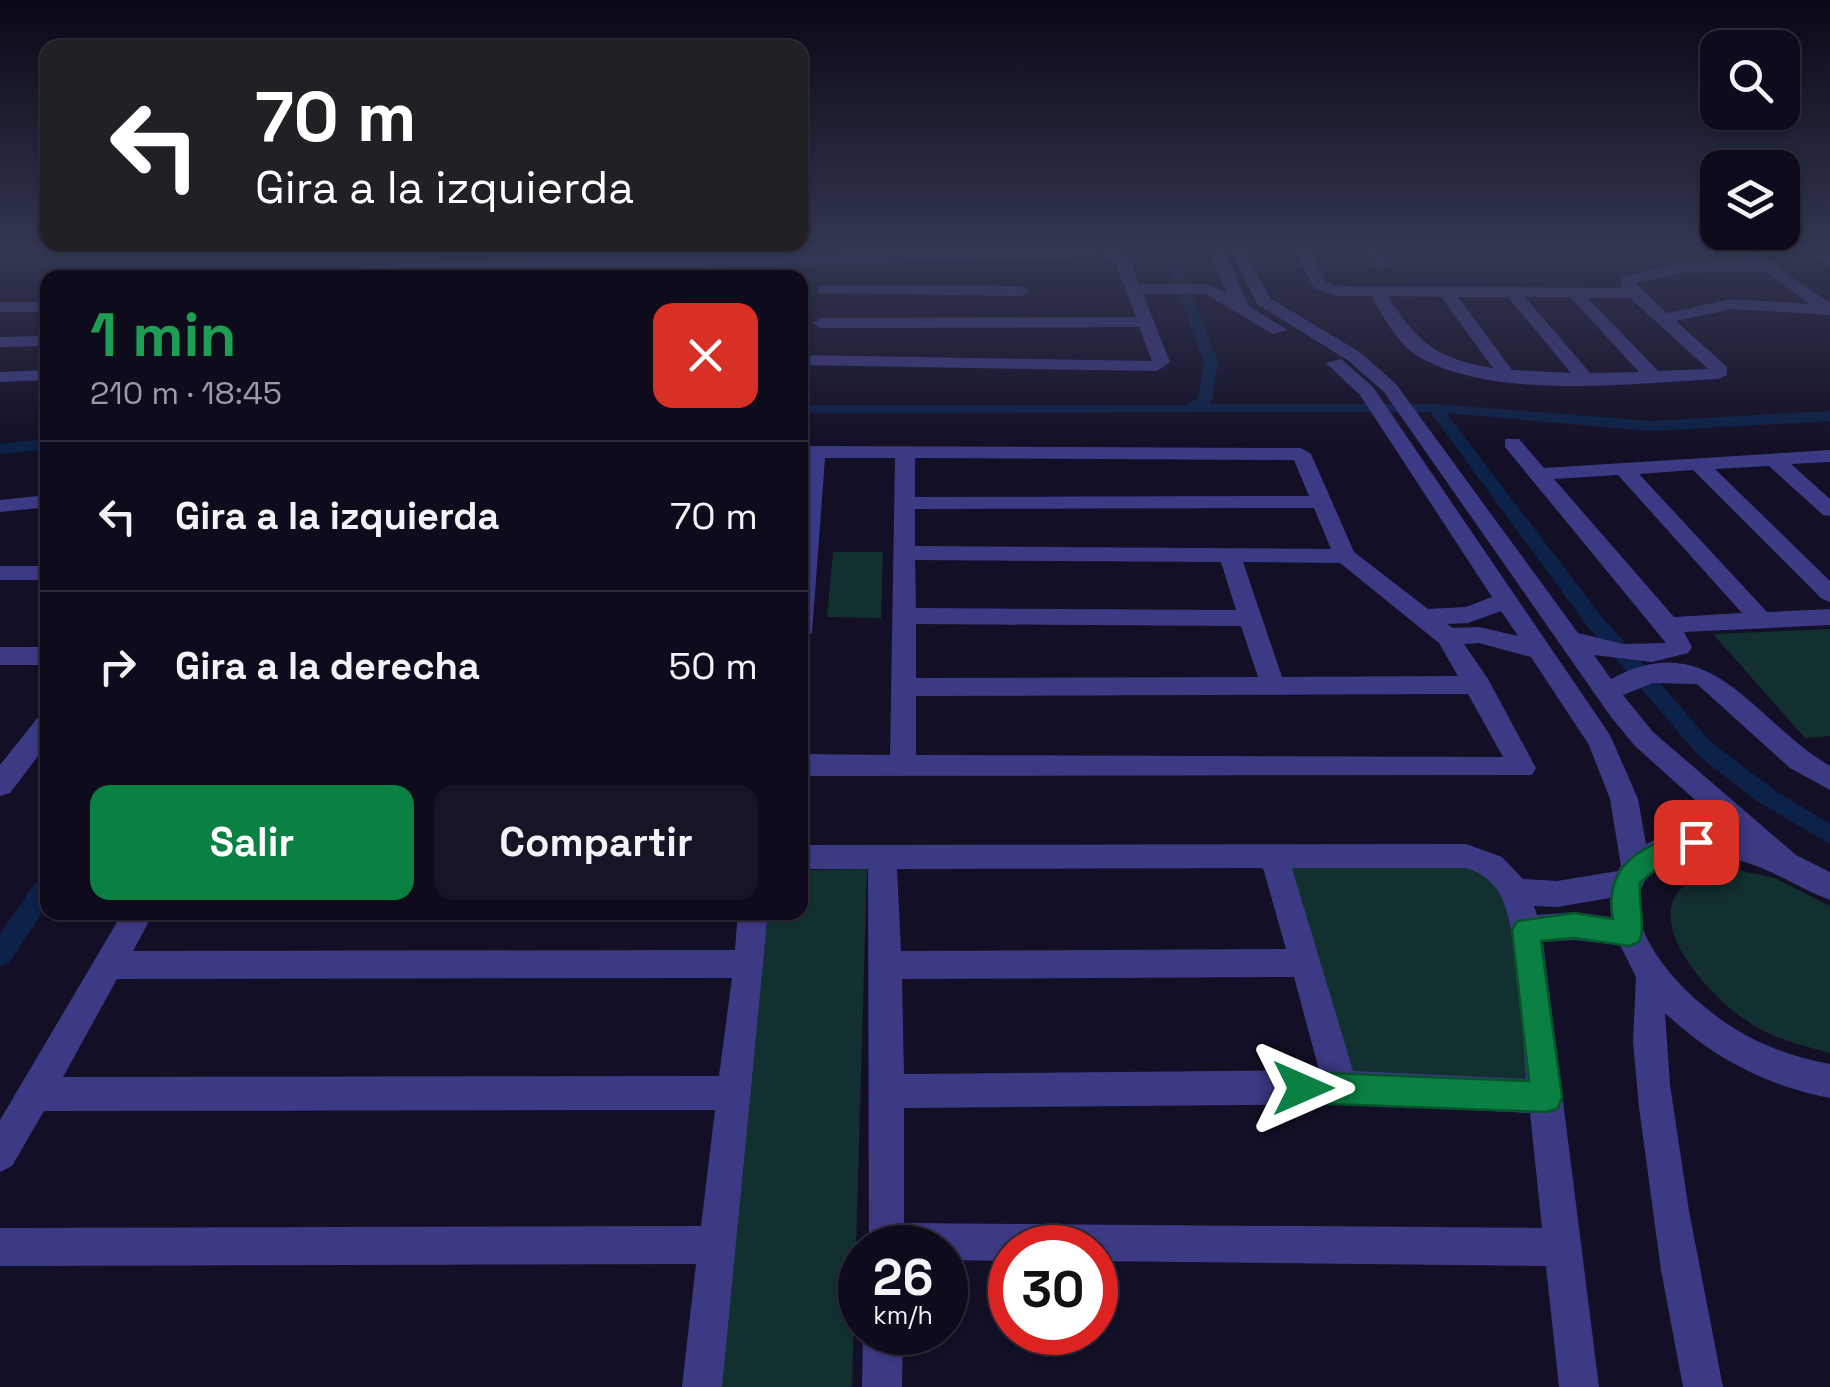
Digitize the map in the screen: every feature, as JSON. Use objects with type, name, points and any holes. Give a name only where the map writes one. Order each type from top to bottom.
[{"type":"street","points":[[822,317],[808,360],[1151,368],[1161,362],[1144,317]]},
{"type":"street","points":[[1027,317],[1028,322]]},
{"type":"street","points":[[1255,317],[1356,378],[1602,742],[1624,800],[1632,874],[1624,906],[1629,934],[1652,976],[1690,1016],[1739,1051],[1795,1075],[1830,1081]]},
{"type":"street","points":[[1284,317],[1355,356],[1390,388],[1566,638],[1644,739],[1785,862]]},
{"type":"street","points":[[1393,317],[1407,339],[1426,353],[1456,365],[1506,374],[1722,373],[1667,318]]},
{"type":"street","points":[[1464,317],[1506,374]]},
{"type":"street","points":[[1533,317],[1583,376]]},
{"type":"street","points":[[1597,317],[1652,376]]},
{"type":"street","points":[[1667,318],[1673,317]]},
{"type":"street","points":[[821,323],[1146,322]]},
{"type":"street","points":[[0,342],[40,341]]},
{"type":"street","points":[[0,377],[40,375]]},
{"type":"street","points":[[1512,443],[1668,625],[1680,647],[1657,652],[1603,650],[1566,638]]},
{"type":"street","points":[[808,452],[1301,454],[1325,502],[1345,556],[1448,638],[1524,768],[808,765]]},
{"type":"street","points":[[902,765],[905,452]]},
{"type":"street","points":[[1538,474],[1830,456]]},
{"type":"street","points":[[1774,460],[1830,510]]},
{"type":"street","points":[[1698,464],[1830,594]]},
{"type":"street","points":[[1624,469],[1761,620]]},
{"type":"street","points":[[0,506],[40,502]]},
{"type":"street","points":[[904,503],[1325,502]]},
{"type":"street","points":[[904,554],[1345,556]]},
{"type":"street","points":[[1230,556],[1273,686]]},
{"type":"street","points":[[0,573],[40,573]]},
{"type":"street","points":[[1424,617],[1468,615],[1506,600]]},
{"type":"street","points":[[904,616],[1250,618]]},
{"type":"street","points":[[1668,625],[1830,617]]},
{"type":"street","points":[[1448,638],[1479,636],[1543,651]]},
{"type":"street","points":[[0,656],[40,656]]},
{"type":"street","points":[[1608,695],[1622,682],[1639,678],[1696,674],[1705,677],[1799,761],[1830,779]]},
{"type":"street","points":[[903,687],[1478,685]]},
{"type":"street","points":[[0,785],[40,733]]},
{"type":"street","points":[[0,748],[28,748]]},
{"type":"street","points":[[1517,892],[1557,894],[1632,874],[1661,850],[1696,842],[1739,847],[1785,862],[1830,887]]},
{"type":"street","points":[[1274,856],[1341,1087]]},
{"type":"street","points":[[808,857],[1466,856],[1488,861],[1504,871],[1517,892],[1526,930],[1580,1387]]},
{"type":"street","points":[[882,857],[886,965],[885,1225]]},
{"type":"street","points":[[0,1154],[135,920]]},
{"type":"street","points":[[702,1387],[752,920]]},
{"type":"street","points":[[1526,930],[1574,926],[1629,934]]},
{"type":"street","points":[[886,965],[1305,962]]},
{"type":"street","points":[[111,964],[748,964]]},
{"type":"street","points":[[1652,976],[1646,1017],[1654,1088],[1682,1301],[1702,1387]]},
{"type":"street","points":[[887,1090],[1341,1087],[1547,1097]]},
{"type":"street","points":[[33,1094],[734,1093]]},
{"type":"street","points":[[968,1244],[1562,1247]]},
{"type":"street","points":[[0,1247],[717,1245]]},
{"type":"street","points":[[882,1387],[883,1355]]},
{"type":"green space","points":[[833,552],[883,552],[881,618],[827,617]]},
{"type":"green space","points":[[1830,629],[1830,736],[1805,738],[1713,634]]},
{"type":"green space","points":[[1274,856],[1466,856],[1504,871],[1547,1097],[1341,1087]]},
{"type":"green space","points":[[867,869],[857,1225],[838,1225],[838,1355],[853,1355],[852,1387],[718,1387],[767,920],[808,920],[808,870]]},
{"type":"green space","points":[[1738,870],[1775,878],[1830,906],[1830,1053],[1754,1026],[1722,1001],[1684,955],[1673,931],[1671,909],[1679,891],[1701,877]]},
{"type":"waterway","points":[[1190,409],[1205,400],[1211,362],[1194,317]]},
{"type":"waterway","points":[[1190,409],[1434,408]]},
{"type":"waterway","points":[[1434,408],[1650,426],[1830,416]]},
{"type":"waterway","points":[[1434,408],[1595,622],[1706,750],[1766,796],[1830,835]]},
{"type":"waterway","points":[[808,409],[1190,409]]},
{"type":"waterway","points":[[0,449],[40,445]]},
{"type":"waterway","points":[[0,955],[40,895]]},
{"type":"route","points":[[1303,1088],[1547,1097],[1526,930],[1574,926],[1629,934],[1624,906],[1627,882],[1636,867],[1661,850],[1696,842]]}]
